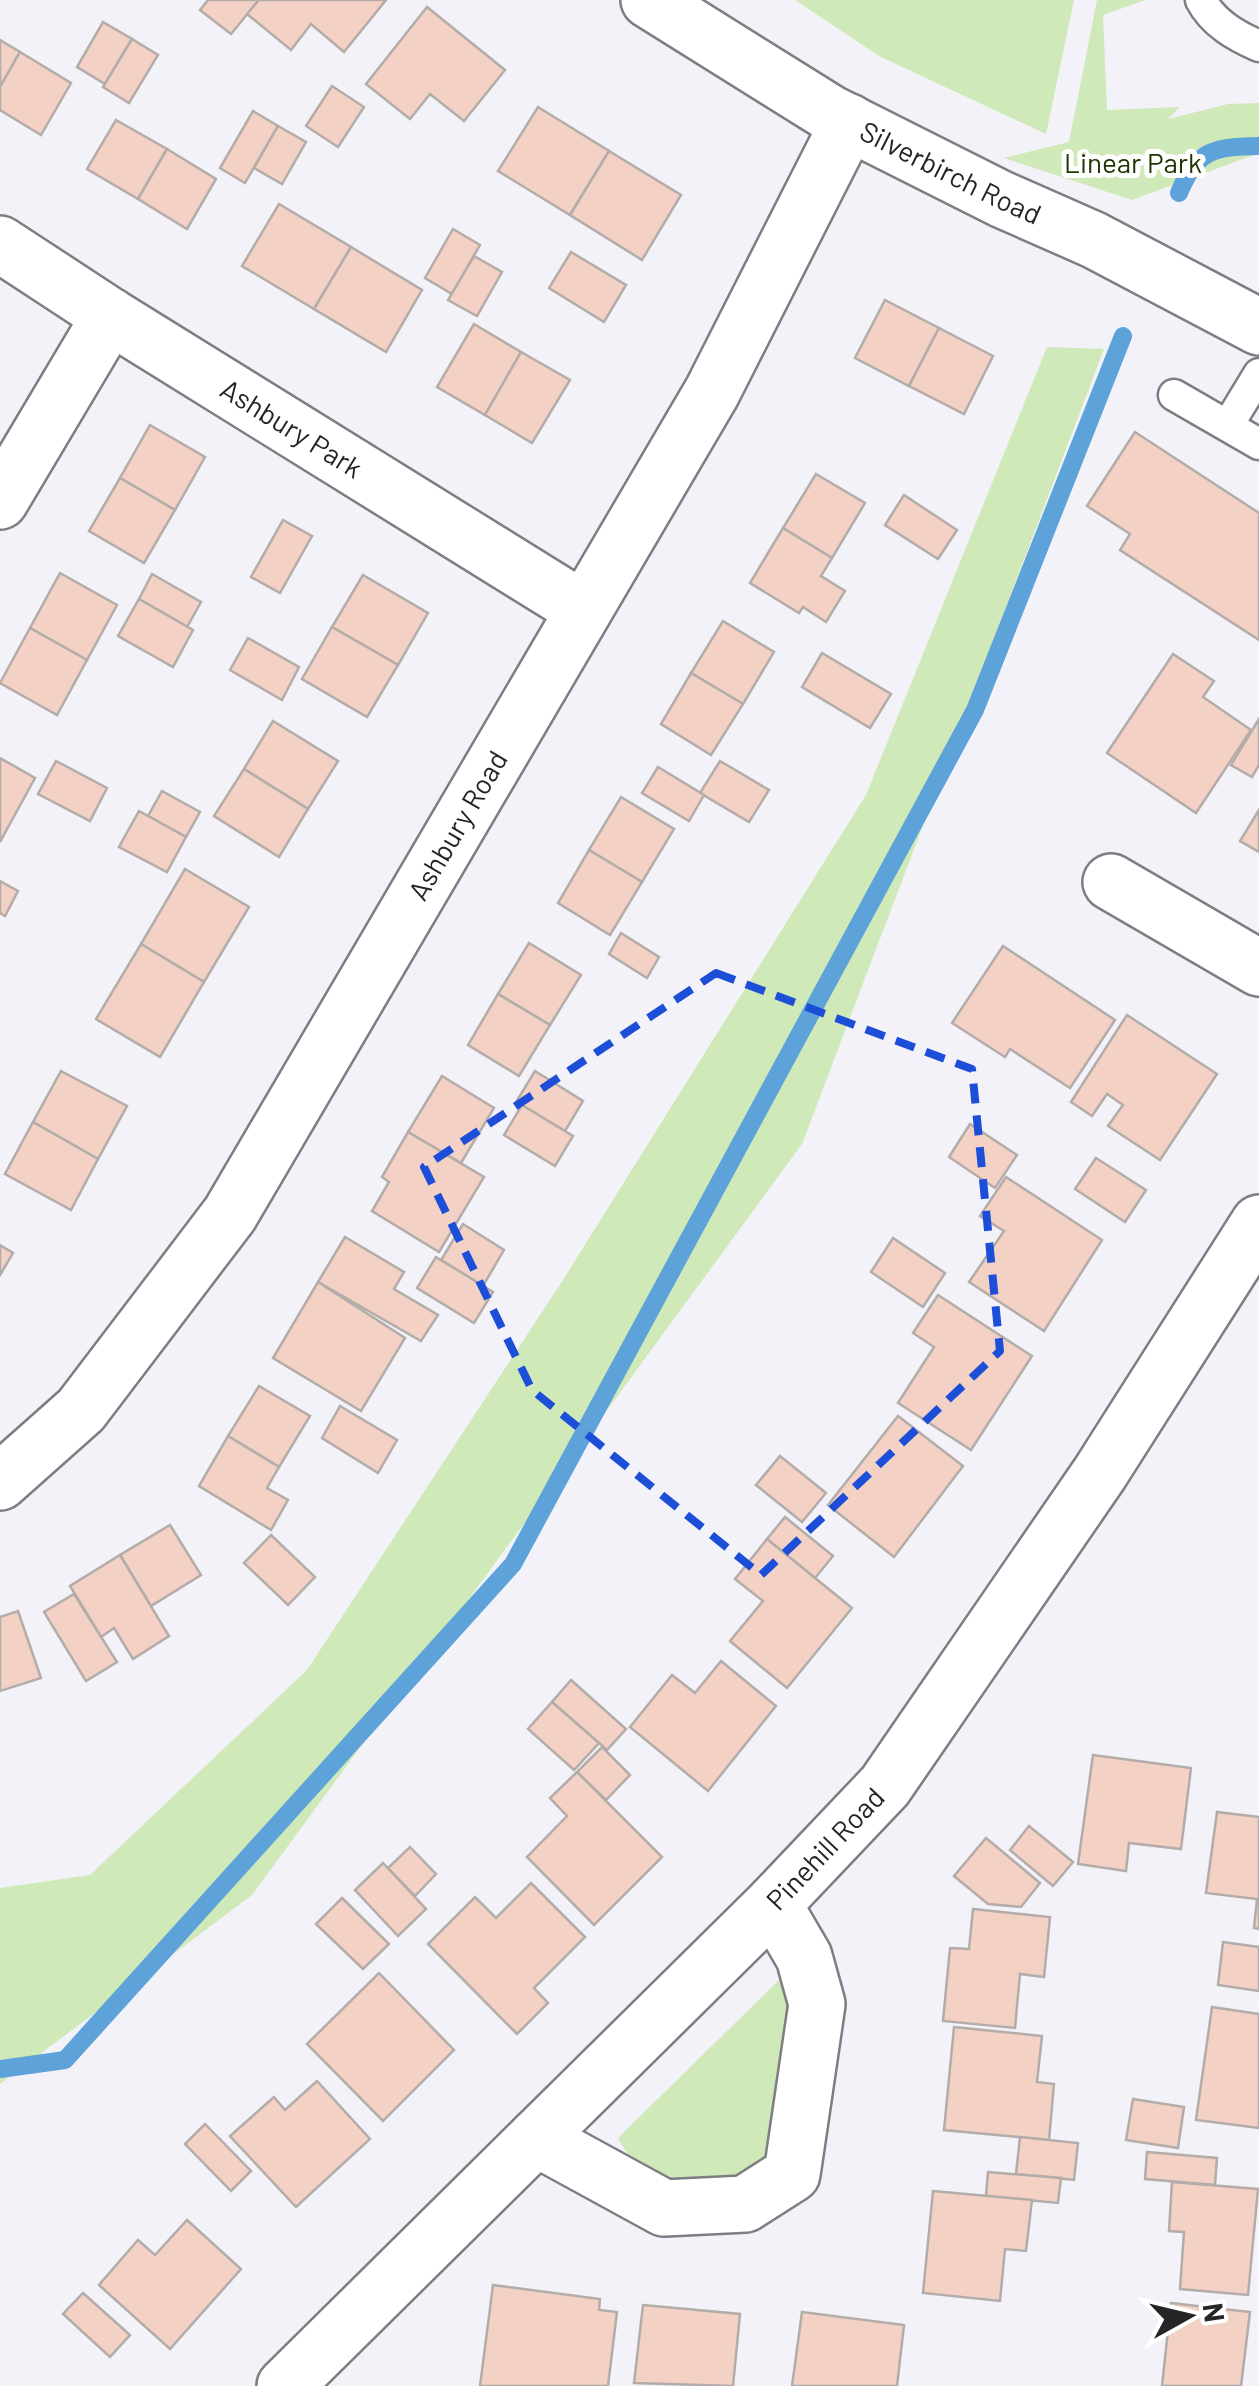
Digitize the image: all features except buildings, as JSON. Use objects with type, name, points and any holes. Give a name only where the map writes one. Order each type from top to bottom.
[{"type":"street","name":"Silverbirch Road","points":[[649,0],[849,122],[1001,199],[1094,240],[1259,326]]},
{"type":"street","name":"Ashbury Road","points":[[0,1482],[80,1410],[230,1214],[712,392],[849,122]]},
{"type":"street","name":"Ashbury Park","points":[[0,244],[584,610]]},
{"type":"street","points":[[0,501],[110,316]]},
{"type":"street","points":[[1110,882],[1259,968]]},
{"type":"street","name":"Pinehill Road","points":[[285,2386],[773,1904],[886,1786],[1100,1472],[1259,1223]]},
{"type":"street","points":[[536,2138],[664,2208],[745,2204],[792,2174],[817,2004],[804,1957],[773,1904]]},
{"type":"lane","points":[[1200,0],[1237,37],[1259,46]]},
{"type":"lane","points":[[1228,425],[1259,374]]},
{"type":"lane","points":[[1174,395],[1259,444]]},
{"type":"highlighted area","points":[[716,973],[972,1069],[1000,1351],[761,1575],[532,1390],[424,1167]]},
{"type":"green space","points":[[795,0],[1074,0],[1046,134],[879,56]]},
{"type":"green space","name":"Linear Park","points":[[1097,0],[1145,0],[1103,15],[1107,110],[1180,107],[1168,119],[1228,104],[1259,103],[1259,153],[1132,200],[1004,158],[1069,142]]},
{"type":"green space","points":[[1047,347],[1104,349],[802,1144],[252,1895],[0,2084],[0,1888],[90,1875],[307,1670],[563,1280],[866,795]]},
{"type":"green space","points":[[779,1980],[786,1983],[790,1992],[785,2060],[778,2116],[763,2159],[746,2175],[720,2182],[661,2176],[644,2170],[631,2159],[618,2138]]},
{"type":"waterway","points":[[1179,193],[1193,167],[1209,153],[1259,146]]},
{"type":"waterway","points":[[0,2069],[65,2060],[513,1564],[975,710],[1123,336]]}]
